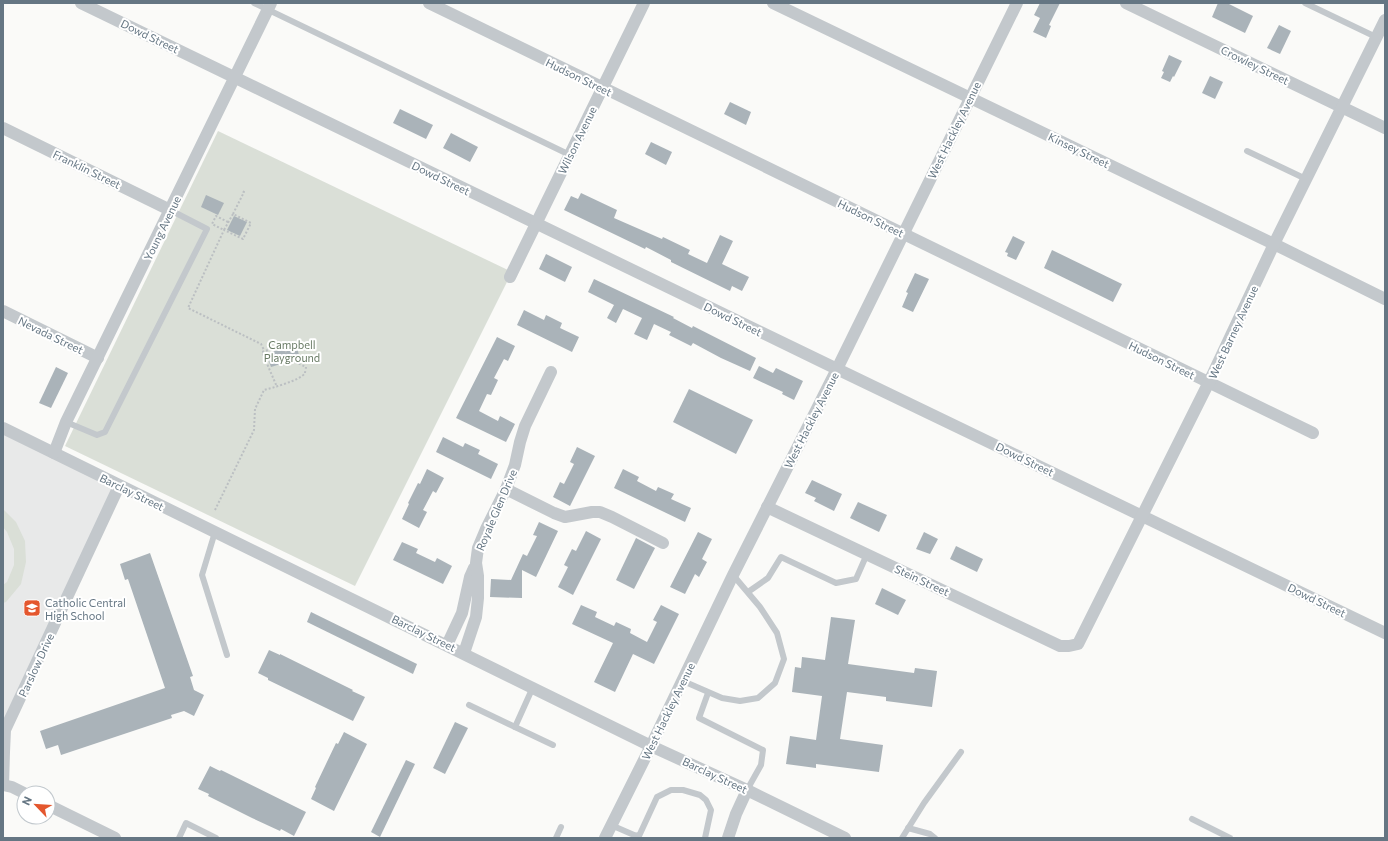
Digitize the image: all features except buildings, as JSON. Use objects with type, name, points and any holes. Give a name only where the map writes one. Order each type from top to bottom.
[{"type":"street","name":"Dowd Street","points":[[81,3],[1385,633]]},
{"type":"street","name":"Hudson Street","points":[[429,3],[1313,433]]},
{"type":"street","name":"Wilson Avenue","points":[[510,277],[644,3]]},
{"type":"street","name":"Kinsey Street","points":[[773,3],[1385,299]]},
{"type":"street","name":"West Hackley Avenue","points":[[605,838],[683,681],[733,574],[837,369],[1017,3]]},
{"type":"street","name":"Crowley Street","points":[[1126,3],[1385,128]]},
{"type":"street","name":"Young Avenue","points":[[54,453],[66,422],[270,6]]},
{"type":"street","name":"West Barney Avenue","points":[[1078,644],[1209,382],[1274,244],[1385,20]]},
{"type":"street","name":"Franklin Street","points":[[3,128],[170,210]]},
{"type":"street","name":"Nevada Street","points":[[3,312],[98,358]]},
{"type":"street","name":"Royale Glen Drive","points":[[464,653],[476,617],[478,576],[476,563],[478,548],[506,489],[515,465],[525,426],[552,372]]},
{"type":"street","name":"Barclay Street","points":[[3,428],[651,746],[747,790],[845,838]]},
{"type":"street","name":"Parslow Drive","points":[[16,789],[3,785],[5,730],[119,486]]},
{"type":"street","points":[[506,489],[565,517],[600,512],[663,543]]},
{"type":"street","name":"Stein Street","points":[[767,507],[1060,646],[1078,644]]},
{"type":"street","points":[[447,645],[462,613],[470,577],[476,563]]},
{"type":"street","points":[[728,838],[736,814],[747,790]]},
{"type":"street","points":[[56,809],[115,838]]},
{"type":"lane","points":[[254,3],[270,6],[570,155]]},
{"type":"lane","points":[[1305,3],[1376,37]]},
{"type":"lane","points":[[1247,152],[1306,179]]},
{"type":"lane","points":[[66,422],[96,435],[105,432],[207,229],[170,210]]},
{"type":"lane","points":[[215,532],[202,575],[227,655]]},
{"type":"lane","points":[[748,592],[768,578],[781,557],[836,583],[856,579],[867,554]]},
{"type":"lane","points":[[683,681],[722,698],[740,701],[758,698],[775,683],[784,659],[777,633],[760,607],[733,574]]},
{"type":"lane","points":[[515,727],[533,687]]},
{"type":"lane","points":[[708,693],[699,718],[764,750],[761,765],[747,790]]},
{"type":"lane","points":[[469,704],[553,745]]},
{"type":"lane","points":[[902,838],[961,752]]},
{"type":"lane","points":[[611,825],[640,837],[657,797],[672,790],[683,790],[700,795],[706,800],[711,810],[705,838]]},
{"type":"lane","points":[[1192,819],[1230,838]]},
{"type":"lane","points":[[179,838],[186,823],[216,838]]},
{"type":"lane","points":[[556,838],[561,827]]},
{"type":"lane","points":[[908,828],[930,834],[935,838]]},
{"type":"path","points":[[242,191],[244,192],[224,230],[188,308],[261,344],[264,350],[262,352],[277,387]]},
{"type":"path","points":[[228,222],[216,216],[212,224],[243,239],[251,223],[233,214]]},
{"type":"path","points":[[215,510],[254,430],[255,409],[264,390],[277,387],[301,377],[305,373],[306,367],[289,359],[283,345],[264,350]]},
{"type":"shaded area","name":"Catholic Central High School","points":[[3,428],[119,486],[3,730]]},
{"type":"green space","name":"Campbell Playground","points":[[218,131],[512,272],[355,586],[65,446]]},
{"type":"green space","points":[[3,509],[16,522],[25,541],[26,562],[21,584],[6,602],[3,603],[3,585],[7,582],[14,565],[14,549],[7,532],[3,527]]},
{"type":"place","name":"Catholic Central High School","points":[[32,608]]}]
